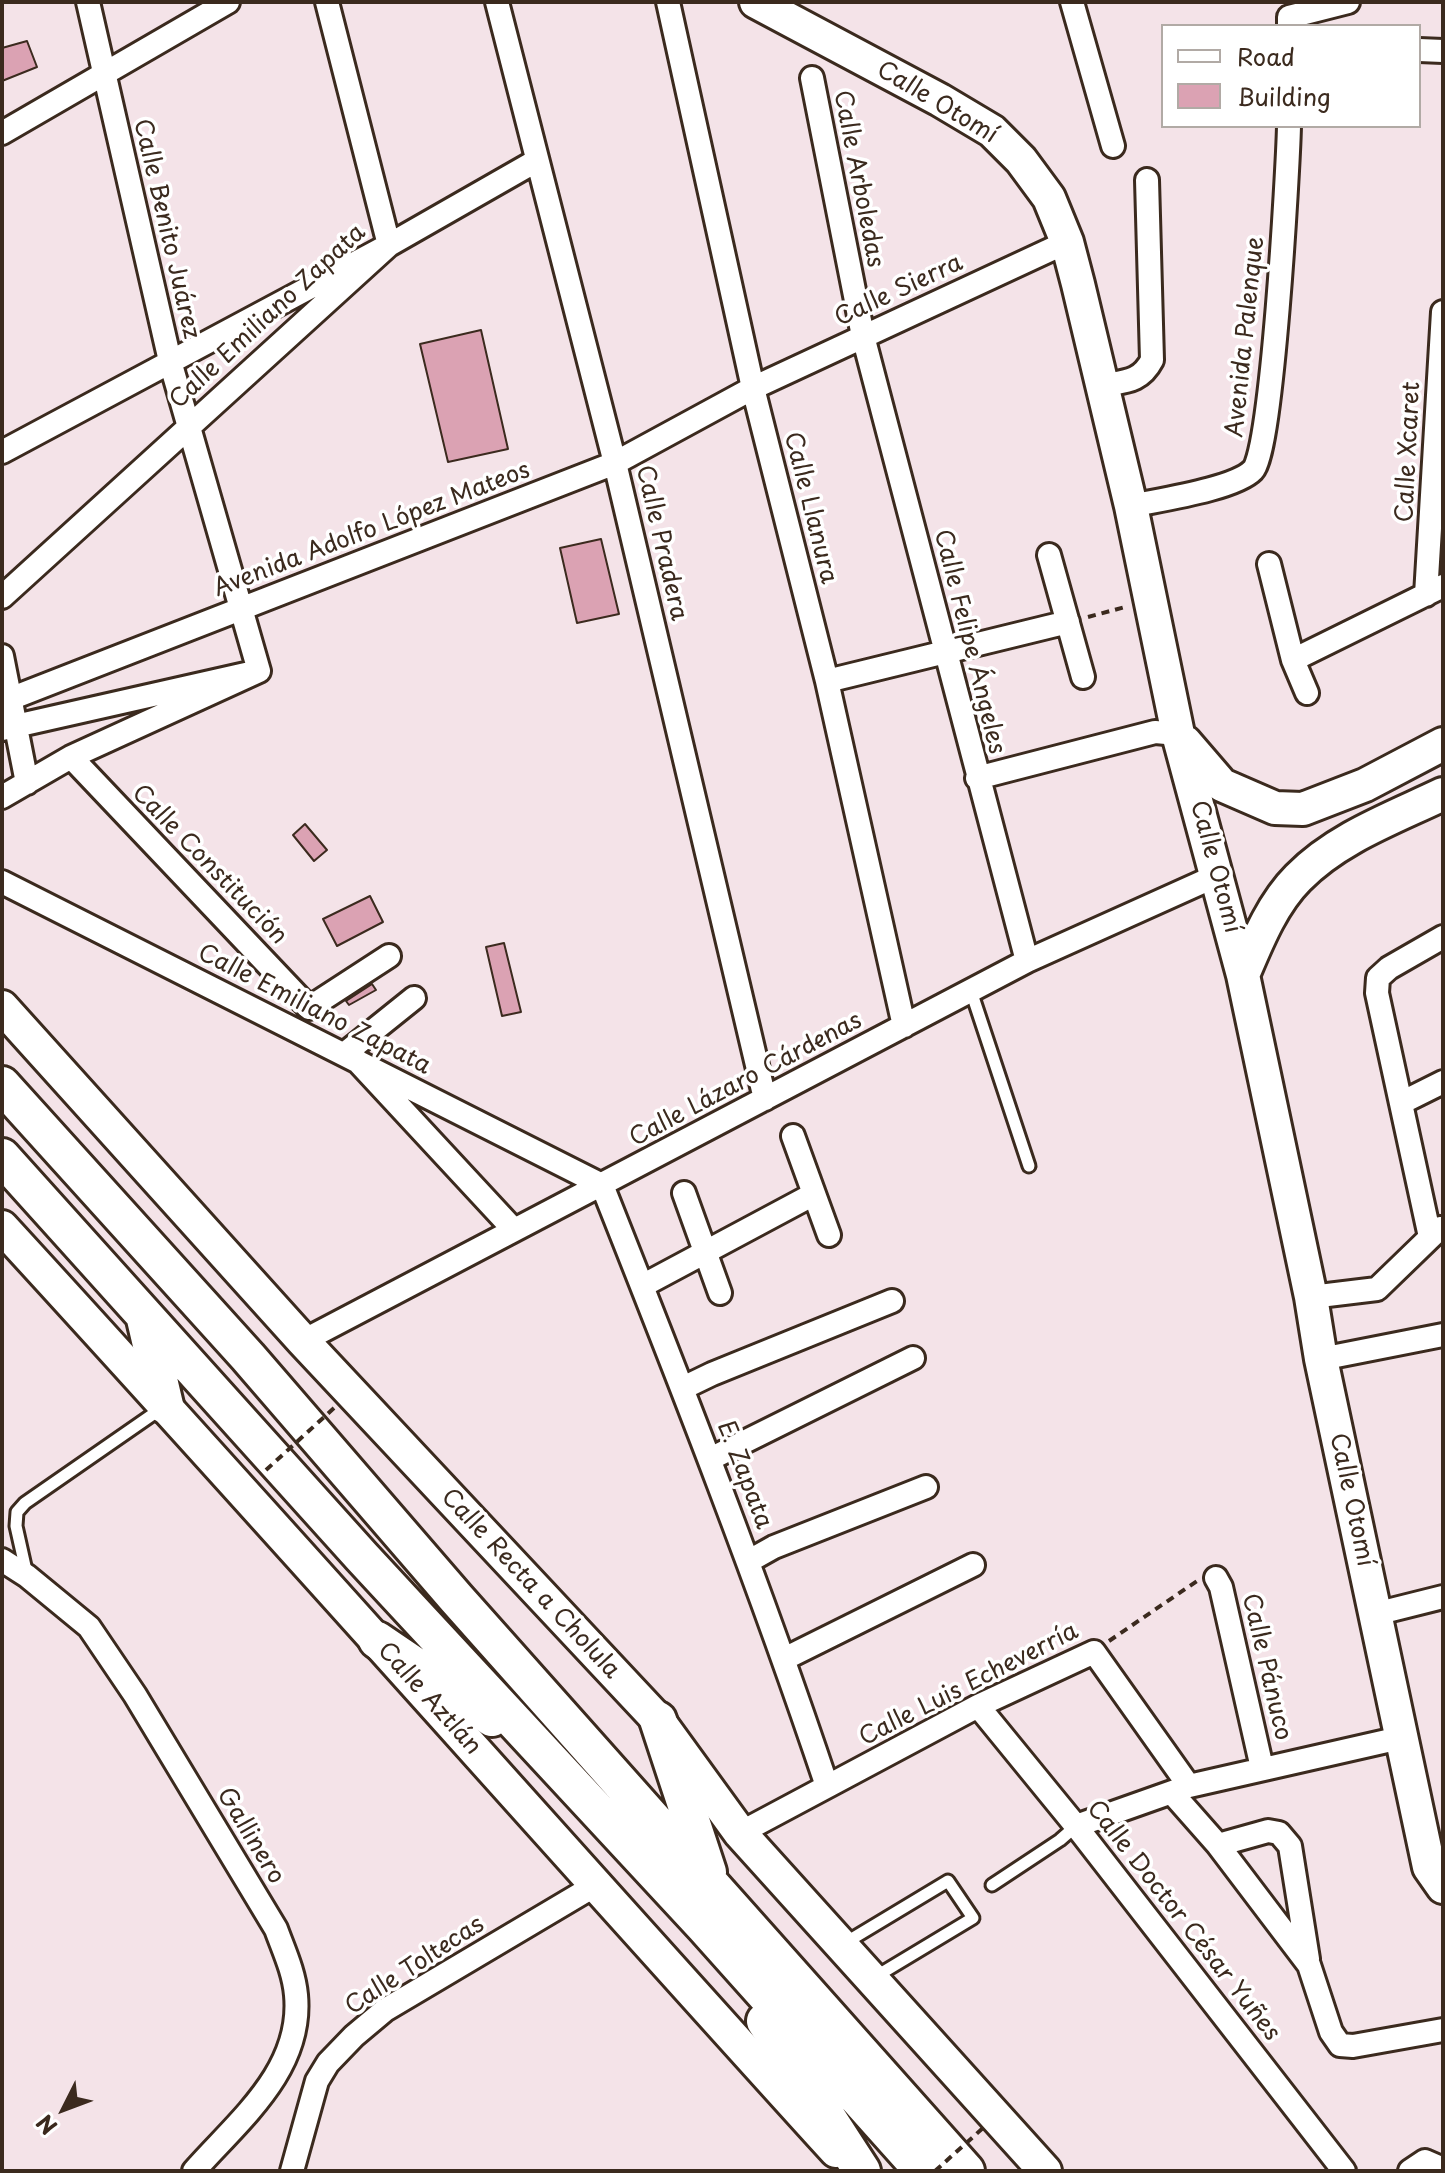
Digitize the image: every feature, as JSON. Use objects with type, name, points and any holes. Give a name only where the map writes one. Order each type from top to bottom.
[{"type":"main road","name":"Calle Otomí","points":[[757,2],[992,131],[1021,160],[1049,198],[1067,242],[1131,506],[1178,734],[1243,975],[1429,1867],[1443,1887]]},
{"type":"main road","points":[[1178,734],[1222,785],[1275,808],[1303,809],[1365,785],[1443,744]]},
{"type":"main road","points":[[1243,975],[1262,930],[1296,879],[1324,855],[1352,838],[1443,794]]},
{"type":"main road","name":"Calle Recta a Cholula","points":[[2,1007],[303,1341],[658,1720],[740,1833],[1045,2171]]},
{"type":"main road","points":[[2,1085],[248,1357],[456,1598],[713,1885],[958,2169]]},
{"type":"main road","points":[[2,1157],[704,1926],[923,2171]]},
{"type":"main road","name":"Calle Aztlán","points":[[2,1227],[854,2171]]},
{"type":"main road","points":[[143,1313],[165,1405]]},
{"type":"main road","points":[[377,1640],[543,1753]]},
{"type":"main road","points":[[658,1720],[713,1885]]},
{"type":"main road","points":[[704,1926],[862,2171]]},
{"type":"street","name":"Calle Benito Juárez","points":[[88,2],[170,361],[259,671]]},
{"type":"street","points":[[2,133],[228,2]]},
{"type":"street","name":"Calle Emiliano Zapata","points":[[2,597],[389,245],[327,2]]},
{"type":"street","name":"Calle Pradera","points":[[497,2],[615,463],[765,1099]]},
{"type":"street","name":"Calle Llanura","points":[[668,2],[753,388],[827,681],[904,1026]]},
{"type":"street","points":[[1072,2],[1113,146]]},
{"type":"street","points":[[1289,22],[1348,2]]},
{"type":"street","points":[[1421,50],[1443,51]]},
{"type":"street","name":"Calle Arboledas","points":[[812,78],[863,336]]},
{"type":"street","name":"Avenida Palenque","points":[[1131,506],[1235,482],[1254,469],[1263,446],[1270,383],[1289,128]]},
{"type":"street","points":[[2,452],[389,245],[536,161]]},
{"type":"street","points":[[1100,386],[1145,374],[1152,360],[1147,180]]},
{"type":"street","name":"Calle Sierra","points":[[753,388],[1067,242]]},
{"type":"street","name":"Calle Xcaret","points":[[1434,590],[1443,315]]},
{"type":"street","name":"Calle Felipe Ángeles","points":[[863,336],[1027,961]]},
{"type":"street","name":"Avenida Adolfo López Mateos","points":[[6,700],[615,463],[753,388]]},
{"type":"street","points":[[1049,555],[1083,677]]},
{"type":"street","points":[[1269,564],[1293,660],[1307,693]]},
{"type":"street","points":[[1293,660],[1434,590]]},
{"type":"street","points":[[827,681],[1068,622]]},
{"type":"street","points":[[2,656],[9,727],[27,783]]},
{"type":"street","points":[[9,727],[259,671]]},
{"type":"street","points":[[2,797],[71,757],[259,671]]},
{"type":"street","points":[[977,778],[1155,732],[1178,734]]},
{"type":"street","name":"Calle Constitución","points":[[71,757],[309,1008],[389,956]]},
{"type":"street","name":"Calle Lázaro Cárdenas","points":[[303,1341],[1027,961],[1218,875]]},
{"type":"street","name":"Calle Emiliano Zapata","points":[[2,882],[602,1185]]},
{"type":"street","points":[[1311,1297],[1377,1289],[1436,1232],[1377,993],[1378,978],[1389,968],[1443,937]]},
{"type":"street","points":[[414,998],[353,1057],[514,1230]]},
{"type":"street","points":[[1403,1102],[1443,1082]]},
{"type":"street","points":[[793,1136],[829,1235]]},
{"type":"street","name":"E. Zapata","points":[[602,1185],[749,1561],[827,1786]]},
{"type":"street","points":[[684,1193],[720,1293]]},
{"type":"street","points":[[642,1286],[814,1194]]},
{"type":"street","points":[[683,1388],[892,1301]]},
{"type":"street","points":[[1321,1359],[1443,1335]]},
{"type":"street","points":[[710,1459],[913,1358]]},
{"type":"street","points":[[749,1561],[774,1547],[926,1487]]},
{"type":"street","name":"Gallinero","points":[[2,1560],[27,1576],[89,1627],[135,1695],[276,1929],[290,1965],[296,2008],[291,2044],[285,2061],[272,2083],[194,2171]]},
{"type":"street","points":[[784,1659],[973,1565]]},
{"type":"street","name":"Calle Pánuco","points":[[1216,1578],[1221,1587],[1262,1768]]},
{"type":"street","points":[[1375,1614],[1443,1597]]},
{"type":"street","points":[[1094,1652],[1218,1845],[1309,1965]]},
{"type":"street","name":"Calle Luis Echeverría","points":[[740,1833],[978,1706],[1094,1652]]},
{"type":"street","name":"Calle Doctor César Yuñes","points":[[978,1706],[1076,1826],[1344,2171]]},
{"type":"street","points":[[1076,1826],[1181,1790],[1262,1768],[1400,1738]]},
{"type":"street","points":[[1218,1845],[1268,1831],[1279,1833],[1290,1846],[1309,1965],[1331,2032],[1340,2045],[1353,2046],[1443,2030]]},
{"type":"street","name":"Calle Toltecas","points":[[292,2171],[317,2081],[328,2063],[354,2036],[385,2010],[594,1886]]},
{"type":"street","points":[[1410,2171],[1425,2161],[1443,2169]]},
{"type":"lane","points":[[971,991],[1029,1166]]},
{"type":"lane","points":[[27,1576],[16,1526],[17,1512],[25,1503],[165,1405]]},
{"type":"lane","points":[[992,1885],[1076,1826]]},
{"type":"lane","points":[[841,1946],[948,1881],[973,1918],[872,1979]]},
{"type":"path","points":[[1068,622],[1151,600]]},
{"type":"path","points":[[266,1470],[334,1408]]},
{"type":"path","name":"Calle Luis Echeverría","points":[[1094,1652],[1202,1578],[1216,1578]]},
{"type":"path","points":[[958,2169],[983,2128]]},
{"type":"building","points":[[27,41],[37,67],[2,81],[2,48]]},
{"type":"building","points":[[481,330],[508,449],[448,462],[420,344]]},
{"type":"building","points":[[601,539],[619,614],[577,623],[560,548]]},
{"type":"building","points":[[305,824],[327,850],[314,861],[293,835]]},
{"type":"building","points":[[370,896],[383,922],[337,946],[323,919]]},
{"type":"building","points":[[504,943],[521,1012],[502,1016],[486,947]]},
{"type":"building","points":[[372,984],[376,990],[349,1005],[346,1001]]}]
